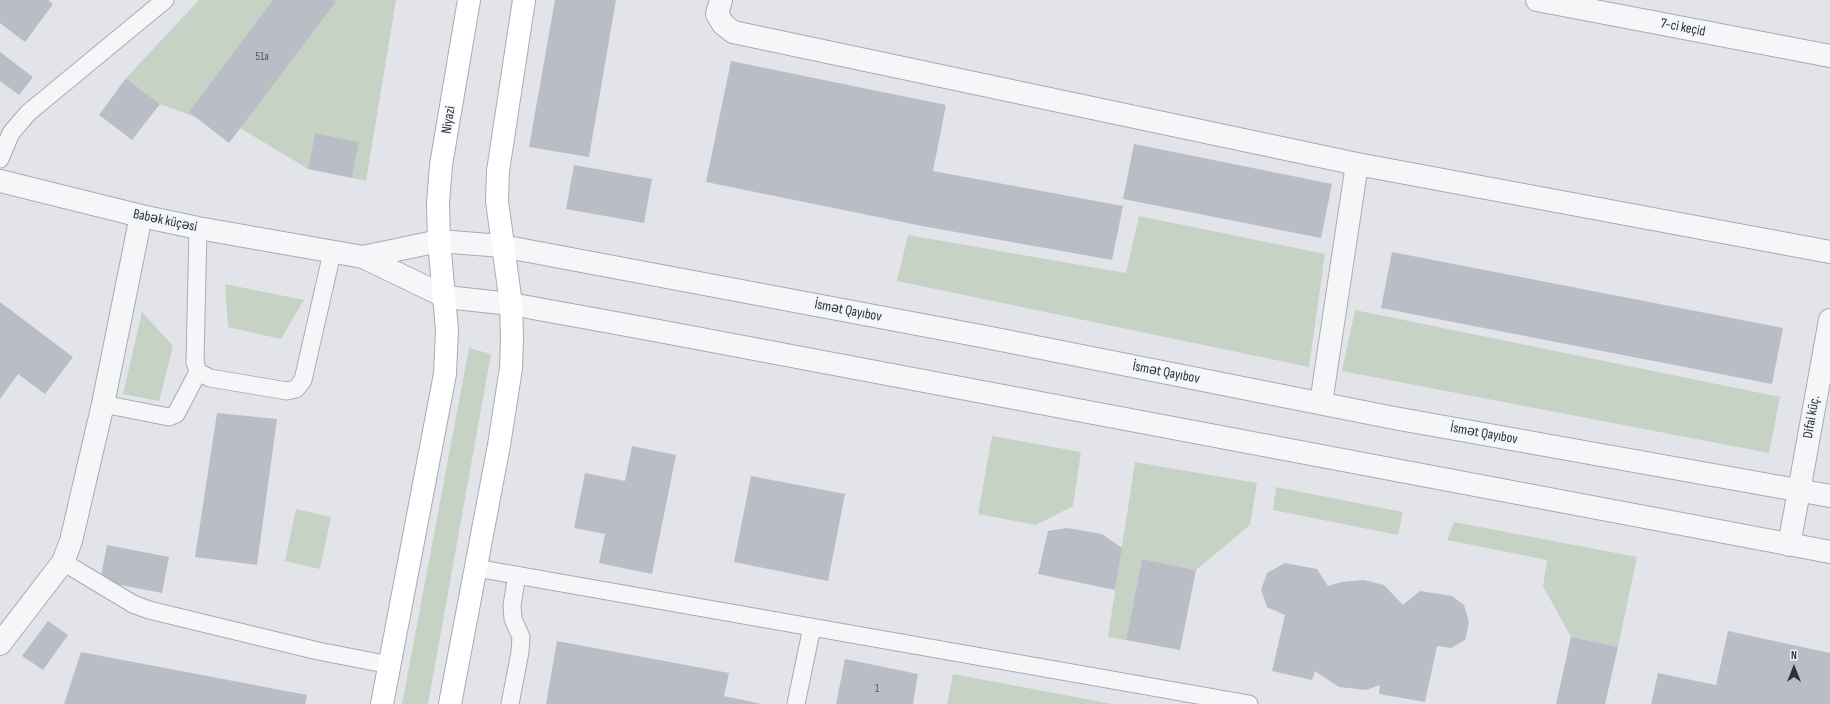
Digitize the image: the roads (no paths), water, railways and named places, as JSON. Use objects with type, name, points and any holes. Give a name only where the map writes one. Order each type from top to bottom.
[{"type":"main road","name":"Niyazi","points":[[382,704],[444,374],[448,330],[446,297],[439,241],[438,203],[441,165],[468,0]]},
{"type":"main road","points":[[450,704],[476,568],[511,368],[511,304],[497,201],[498,171],[524,0]]},
{"type":"street","name":"7-ci keçid","points":[[1537,0],[1830,56]]},
{"type":"street","points":[[719,7],[723,24],[733,32],[1357,164],[1830,252]]},
{"type":"street","points":[[1321,403],[1357,164]]},
{"type":"street","name":"Babək küçəsi","points":[[0,181],[141,216],[198,228],[363,257]]},
{"type":"street","points":[[0,644],[63,562],[78,514],[103,404],[141,216]]},
{"type":"street","name":"İsmət Qayıbov","points":[[363,257],[439,241],[502,246],[986,337],[1321,403],[1830,496]]},
{"type":"street","points":[[363,257],[446,297],[511,304],[1830,552]]},
{"type":"street","name":"Difai küç.","points":[[1789,545],[1830,320]]},
{"type":"lane","points":[[0,159],[11,133],[28,113],[165,0]]},
{"type":"lane","points":[[103,404],[169,417],[176,414],[198,372],[195,362],[198,228]]},
{"type":"lane","points":[[198,372],[210,378],[287,391],[296,389],[304,380],[332,252]]},
{"type":"lane","points":[[63,562],[133,604],[149,610],[318,651],[390,665]]},
{"type":"lane","points":[[476,568],[1249,704]]},
{"type":"lane","points":[[510,704],[520,652],[521,637],[513,619],[512,605],[517,575]]},
{"type":"lane","points":[[796,704],[812,627]]}]
